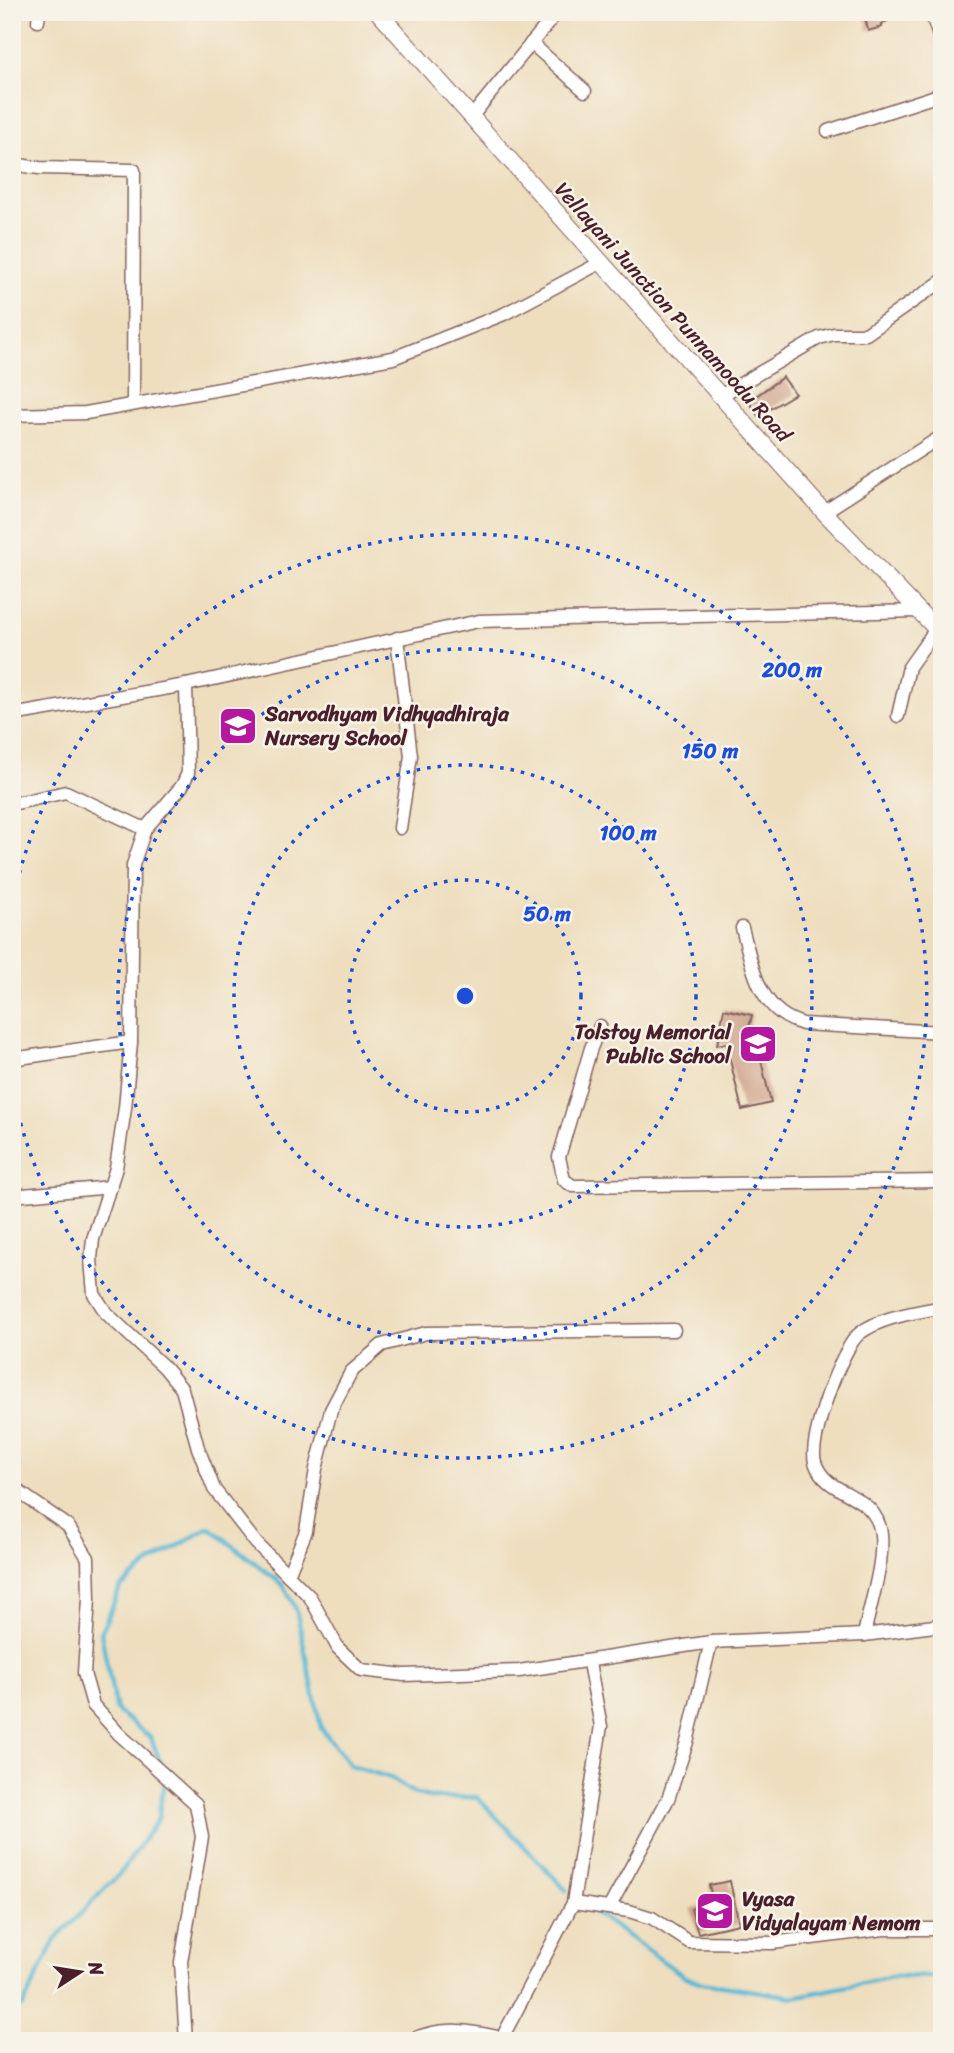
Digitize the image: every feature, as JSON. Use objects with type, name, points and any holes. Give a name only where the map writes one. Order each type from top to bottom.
[{"type":"street","points":[[472,116],[557,12]]},
{"type":"street","points":[[931,12],[942,45]]},
{"type":"street","name":"Vellayani Junction Punnamoodu Road","points":[[383,14],[824,512],[939,632]]},
{"type":"street","points":[[531,43],[585,91]]},
{"type":"street","points":[[828,131],[942,94]]},
{"type":"street","points":[[12,164],[134,170],[132,404]]},
{"type":"street","points":[[12,415],[86,413],[393,358],[504,314],[600,262]]},
{"type":"street","points":[[720,396],[819,338],[834,334],[866,334],[942,281]]},
{"type":"street","points":[[824,512],[942,436]]},
{"type":"street","points":[[12,715],[186,685],[336,655],[397,638],[479,621],[919,611]]},
{"type":"street","points":[[898,716],[909,667],[939,632]]},
{"type":"street","points":[[397,638],[411,756],[400,828]]},
{"type":"street","points":[[186,685],[188,773],[182,786],[145,829],[133,865],[131,1041],[125,1108],[111,1186],[93,1239],[94,1294],[106,1313],[164,1367],[181,1390],[198,1448],[214,1489],[256,1543],[310,1597],[338,1648],[361,1670],[404,1675],[519,1671],[589,1663],[711,1642],[864,1635],[942,1625]]},
{"type":"street","points":[[12,804],[66,792],[145,829]]},
{"type":"street","points":[[742,928],[766,1000],[787,1020],[803,1024],[942,1032]]},
{"type":"street","points":[[600,1026],[559,1157],[564,1180],[573,1186],[942,1181]]},
{"type":"street","points":[[12,1059],[131,1041]]},
{"type":"street","points":[[12,1196],[111,1186]]},
{"type":"street","points":[[864,1635],[881,1534],[874,1513],[864,1502],[826,1480],[815,1462],[814,1440],[843,1360],[858,1334],[886,1319],[942,1307]]},
{"type":"street","points":[[288,1575],[306,1531],[316,1469],[331,1410],[351,1372],[382,1345],[426,1333],[674,1330]]},
{"type":"street","points":[[12,1487],[68,1526],[88,1559],[89,1599],[84,1673],[93,1705],[119,1734],[196,1804],[202,1837],[181,1962],[186,2041]]},
{"type":"street","points":[[609,1908],[668,1799],[687,1742],[711,1642]]},
{"type":"street","points":[[409,2041],[437,2029],[461,2029],[504,2039],[573,1903],[601,1727],[589,1663]]},
{"type":"street","points":[[573,1903],[652,1918],[689,1942],[772,1944],[884,1929],[942,1929]]},
{"type":"street","points":[[12,2039],[18,2041]]},
{"type":"building","points":[[864,12],[903,12],[882,24],[882,27],[868,31]]},
{"type":"building","points":[[783,377],[795,394],[758,416],[749,401]]},
{"type":"building","points":[[724,1009],[752,1015],[746,1041],[756,1039],[771,1103],[742,1110],[726,1043],[717,1045]]},
{"type":"building","name":"Vyasa Vidyalayam Nemom","points":[[730,1881],[739,1924],[698,1933],[691,1909],[713,1902],[709,1885]]},
{"type":"waterway","points":[[163,1769],[151,1738],[116,1710],[101,1633],[120,1588],[149,1564],[209,1527],[283,1585],[296,1609],[321,1728],[351,1766],[391,1778],[413,1793],[433,1798],[477,1797],[566,1890]]},
{"type":"waterway","points":[[12,2009],[23,2006],[55,1940],[123,1870],[158,1819],[165,1777]]},
{"type":"waterway","points":[[594,1912],[685,1977],[702,1983],[794,1997],[897,1976],[942,1977]]},
{"type":"place","name":"Sarvodhyam Vidhyadhiraja Nursery School","points":[[238,726]]},
{"type":"place","name":"Tolstoy Memorial Public School","points":[[758,1044]]},
{"type":"place","name":"Vyasa Vidyalayam Nemom","points":[[715,1911]]}]
